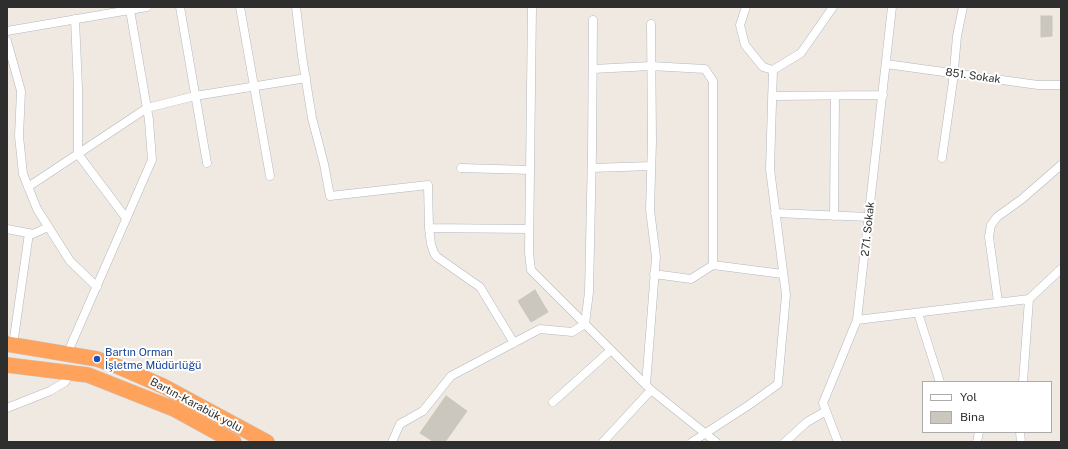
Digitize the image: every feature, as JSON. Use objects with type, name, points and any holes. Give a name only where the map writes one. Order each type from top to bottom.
[{"type":"highway","name":"Bartın-Karabük yolu","points":[[10,344],[98,359],[119,367],[163,386],[267,442]]},
{"type":"highway","name":"Bartın-Karabük yolu","points":[[7,365],[88,375],[174,409],[234,442]]},
{"type":"street","points":[[7,31],[147,7]]},
{"type":"street","points":[[180,7],[207,163]]},
{"type":"street","points":[[240,7],[270,176]]},
{"type":"street","points":[[296,7],[312,118],[324,164],[330,196],[428,185],[429,228],[431,244],[437,257],[480,287],[514,343]]},
{"type":"street","points":[[532,7],[528,253],[531,270],[648,388],[716,442]]},
{"type":"street","points":[[746,7],[740,25],[745,45],[763,67],[773,70],[801,53],[833,7]]},
{"type":"street","name":"271. Sokak","points":[[838,442],[823,403],[858,320],[892,7]]},
{"type":"street","points":[[942,158],[962,7]]},
{"type":"street","points":[[66,354],[152,160],[147,108],[130,10]]},
{"type":"street","points":[[75,20],[78,88],[78,154],[126,218]]},
{"type":"street","points":[[585,324],[589,292],[592,168],[592,20]]},
{"type":"street","points":[[603,442],[648,388],[656,257],[650,210],[651,24]]},
{"type":"street","points":[[7,41],[21,91],[20,136],[23,174],[37,209],[48,227],[70,260],[97,287]]},
{"type":"street","name":"851. Sokak","points":[[886,64],[1038,85],[1061,85]]},
{"type":"street","points":[[592,69],[651,66],[704,69],[712,81],[712,265]]},
{"type":"street","points":[[692,442],[778,384],[786,295],[770,169],[773,70]]},
{"type":"street","points":[[28,187],[147,108],[195,96],[306,78]]},
{"type":"street","points":[[772,96],[883,95]]},
{"type":"street","points":[[834,216],[836,96]]},
{"type":"street","points":[[998,302],[989,236],[991,225],[997,217],[1022,199],[1061,165]]},
{"type":"street","points":[[592,168],[651,166]]},
{"type":"street","points":[[461,168],[530,170]]},
{"type":"street","points":[[775,213],[869,217]]},
{"type":"street","points":[[7,229],[33,234],[48,227]]},
{"type":"street","points":[[429,228],[529,229]]},
{"type":"street","points":[[10,344],[29,233]]},
{"type":"street","points":[[654,274],[691,279],[712,265],[783,274]]},
{"type":"street","points":[[858,320],[1029,299],[1061,269]]},
{"type":"street","points":[[1023,381],[1029,299]]},
{"type":"street","points":[[918,312],[940,381]]},
{"type":"street","points":[[392,442],[400,424],[423,410],[451,376],[540,329],[572,332],[585,324]]},
{"type":"street","points":[[553,402],[611,350]]},
{"type":"street","points":[[7,408],[50,391],[65,382],[70,373]]},
{"type":"street","points":[[785,442],[807,422],[826,411]]},
{"type":"building","points":[[1041,16],[1052,16],[1052,36],[1041,37]]},
{"type":"building","points":[[535,290],[548,312],[531,322],[518,301]]},
{"type":"building","points":[[446,396],[467,411],[445,442],[434,442],[420,433]]},
{"type":"place","name":"Bartın Orman İşletme Müdürlüğü","points":[[97,359]]}]
